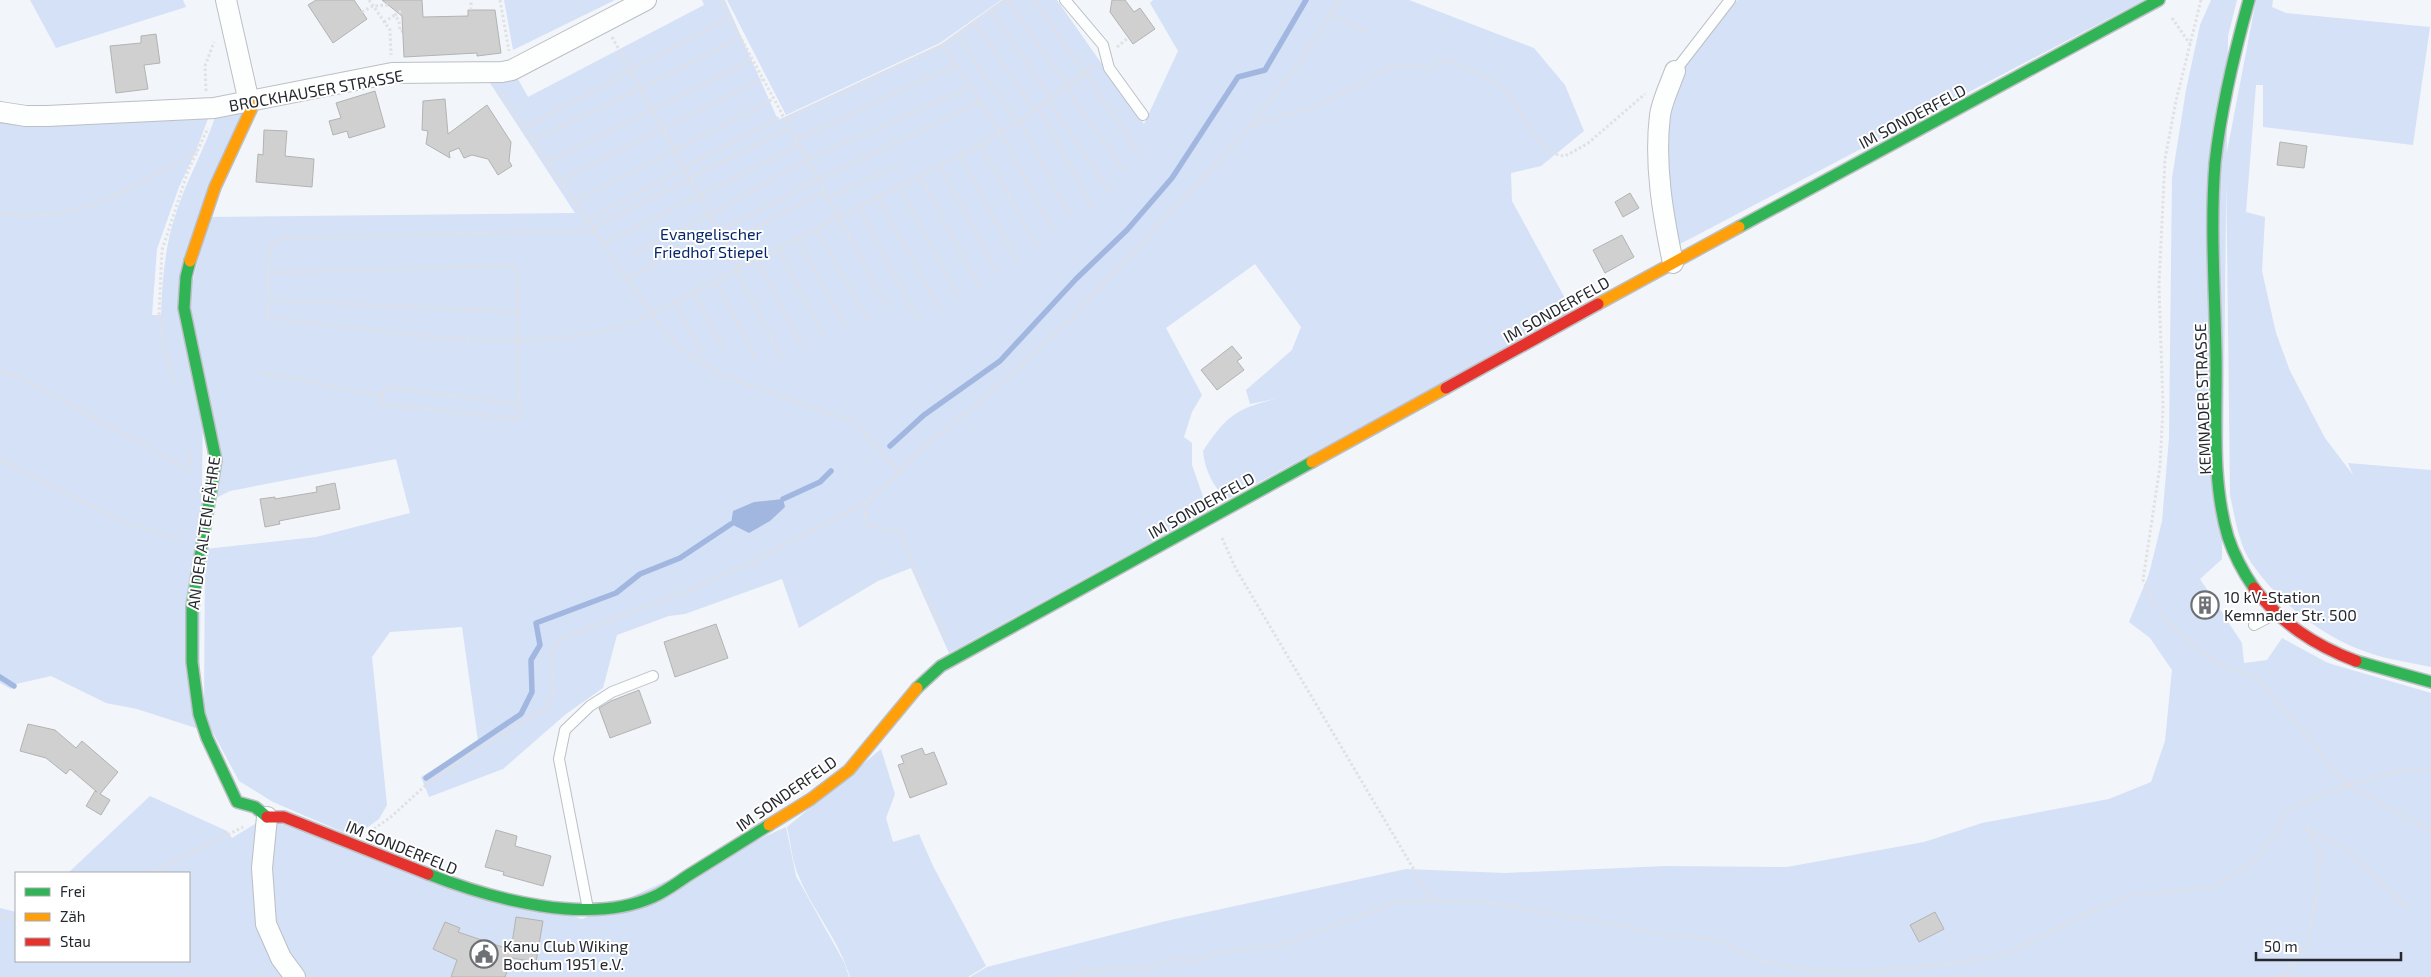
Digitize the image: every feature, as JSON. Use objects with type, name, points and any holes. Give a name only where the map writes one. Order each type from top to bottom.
[{"type":"street","points":[[226,0],[252,102]]},
{"type":"street","name":"BROCKHAUSER STRASSE","points":[[0,112],[47,116],[206,109],[252,102],[392,73],[488,73],[512,70],[646,0]]},
{"type":"street","name":"KEMNADER STRASSE","points":[[2249,0],[2222,110],[2215,171],[2218,426],[2221,503],[2227,532],[2235,557],[2255,589],[2275,613],[2297,633],[2335,655],[2359,664],[2431,682]]},
{"type":"street","name":"IM SONDERFELD","points":[[267,817],[284,818],[353,844],[404,867],[458,886],[525,903],[589,910],[622,908],[654,898],[810,799],[849,770],[917,688],[941,666],[1673,263],[2158,1]]},
{"type":"street","points":[[1673,263],[1663,211],[1658,154],[1660,113],[1675,71]]},
{"type":"street","name":"AN DER ALTEN FÄHRE","points":[[252,102],[215,187],[194,246],[186,278],[184,308],[216,460],[192,606],[192,662],[200,714],[215,758],[237,802],[255,808],[267,817]]},
{"type":"street","points":[[267,817],[262,868],[266,924],[281,958],[295,977]]},
{"type":"lane","points":[[1065,0],[1103,45],[1108,68],[1143,115]]},
{"type":"lane","points":[[1675,71],[1730,0]]},
{"type":"lane","points":[[2254,625],[2275,613]]},
{"type":"lane","points":[[589,910],[558,759],[565,730],[590,706],[612,692],[654,676]]},
{"type":"path","points":[[369,0],[390,30],[391,45]]},
{"type":"path","points":[[471,0],[471,10]]},
{"type":"path","points":[[500,0],[505,27]]},
{"type":"path","points":[[720,0],[728,18],[888,308]]},
{"type":"path","points":[[784,120],[943,45],[1006,0],[1124,170]]},
{"type":"path","points":[[1034,0],[1139,152]]},
{"type":"path","points":[[353,844],[392,816],[435,779],[472,753],[545,708],[554,693],[552,653],[559,639],[692,589],[753,562],[866,502],[886,486],[936,436],[978,404],[1068,322],[1251,126],[1298,64],[1329,14],[1340,0]]},
{"type":"path","points":[[2201,0],[2176,101],[2165,160],[2160,284],[2162,407],[2160,466],[2142,580],[2153,602],[2169,623],[2208,657],[2232,670],[2256,677],[2348,785],[2431,830]]},
{"type":"path","points":[[2158,1],[2190,44]]},
{"type":"path","points":[[362,12],[373,6],[388,5]]},
{"type":"path","points":[[991,10],[1112,194]]},
{"type":"path","points":[[384,22],[402,11]]},
{"type":"path","points":[[1329,14],[1368,33]]},
{"type":"path","points":[[395,15],[400,22],[400,31],[402,31]]},
{"type":"path","points":[[524,128],[728,18]]},
{"type":"path","points":[[974,22],[1034,110]]},
{"type":"path","points":[[958,35],[1018,122],[1072,219]]},
{"type":"path","points":[[532,140],[640,90],[739,38]]},
{"type":"path","points":[[788,128],[593,230],[282,238],[271,244],[267,273],[269,300],[267,318],[375,331],[470,339],[517,339],[585,334],[621,326],[651,314],[695,292],[981,144],[1018,122],[1067,87],[1107,57],[1128,38]]},
{"type":"path","points":[[206,109],[205,66],[215,40]]},
{"type":"path","points":[[943,45],[1000,132],[1053,230]]},
{"type":"path","points":[[621,53],[726,243],[781,356]]},
{"type":"path","points":[[547,162],[751,60]]},
{"type":"path","points":[[1251,126],[1310,108],[1346,91],[1385,68],[1408,65],[1429,68],[1441,61],[1449,60],[1499,86],[1519,108],[1542,146],[1548,152],[1565,156],[1587,144],[1648,91]]},
{"type":"path","points":[[795,140],[956,65]]},
{"type":"path","points":[[488,73],[651,314],[683,351],[721,375],[854,422],[899,471]]},
{"type":"path","points":[[560,181],[762,79]]},
{"type":"path","points":[[634,253],[710,215],[806,160],[970,87]]},
{"type":"path","points":[[574,202],[773,99]]},
{"type":"path","points":[[627,279],[818,180],[980,102]]},
{"type":"path","points":[[1039,107],[1091,207]]},
{"type":"path","points":[[587,220],[685,170],[782,116]]},
{"type":"path","points":[[981,144],[1037,248]]},
{"type":"path","points":[[603,244],[798,146]]},
{"type":"path","points":[[0,214],[22,216],[51,215],[92,206],[117,196],[198,152]]},
{"type":"path","points":[[960,155],[1017,261]]},
{"type":"path","points":[[828,198],[900,165]]},
{"type":"path","points":[[939,165],[998,274]]},
{"type":"path","points":[[920,175],[979,287]]},
{"type":"path","points":[[899,186],[959,298]]},
{"type":"path","points":[[726,243],[824,192]]},
{"type":"path","points":[[878,197],[941,312]]},
{"type":"path","points":[[859,207],[920,323]]},
{"type":"path","points":[[816,229],[867,319]]},
{"type":"path","points":[[797,239],[847,330]]},
{"type":"path","points":[[778,249],[823,336]]},
{"type":"path","points":[[757,260],[802,346]]},
{"type":"path","points":[[267,273],[515,264],[517,312],[517,339],[519,404],[519,419],[382,404],[383,387],[519,404]]},
{"type":"path","points":[[716,281],[756,359]]},
{"type":"path","points":[[695,292],[724,349]]},
{"type":"path","points":[[269,300],[517,312]]},
{"type":"path","points":[[675,302],[703,355]]},
{"type":"path","points":[[0,371],[20,377],[191,472]]},
{"type":"path","points":[[260,372],[382,396]]},
{"type":"path","points":[[0,459],[117,519],[201,545]]},
{"type":"path","points":[[866,502],[866,524],[891,532],[901,532],[915,570],[955,658]]},
{"type":"path","points":[[1218,514],[1222,538],[1236,569],[1432,900]]},
{"type":"path","points":[[1066,977],[1080,971],[1117,968],[1145,969],[1171,959],[1197,961],[1215,953],[1284,944],[1400,901],[1432,900],[1481,901],[1670,935],[1718,940],[1758,960],[1809,970],[1856,972],[1949,964],[2005,956],[2088,913],[2128,896],[2214,887],[2257,859],[2287,813],[2299,804],[2348,785],[2399,771],[2431,769]]},
{"type":"path","points":[[154,872],[267,817]]},
{"type":"path","points":[[2280,977],[2286,974],[2308,940],[2321,853],[2306,828],[2344,848],[2410,909]]},
{"type":"path","points":[[0,916],[15,919]]},
{"type":"green space","points":[[30,0],[183,0],[186,7],[56,48]]},
{"type":"green space","points":[[504,0],[615,0],[513,50]]},
{"type":"green space","name":"Evangelischer Friedhof Stiepel","points":[[702,0],[725,0],[778,120],[941,44],[1002,0],[1057,0],[1144,124],[1178,51],[1150,3],[1153,0],[1409,0],[1534,48],[1565,85],[1584,131],[1541,166],[1511,173],[1512,201],[1573,313],[1226,500],[1210,477],[1203,451],[1219,429],[1234,415],[1253,405],[1279,398],[1250,404],[1246,390],[1292,350],[1301,327],[1255,264],[1166,328],[1202,395],[1192,412],[1184,437],[1192,443],[1192,465],[1208,511],[949,653],[911,568],[878,581],[799,628],[782,579],[685,614],[669,616],[617,635],[603,688],[566,714],[503,769],[429,797],[421,777],[478,741],[462,627],[390,632],[372,657],[387,805],[379,819],[354,837],[273,802],[239,781],[204,716],[205,549],[316,537],[410,513],[396,459],[230,491],[214,499],[187,306],[208,217],[575,213],[490,83],[518,79],[528,97],[704,5]]},
{"type":"green space","points":[[727,0],[1001,0],[940,43],[786,115]]},
{"type":"green space","points":[[1737,0],[2144,0],[1680,244],[1672,227],[1668,200],[1667,112],[1677,80],[1685,66],[1705,38]]},
{"type":"green space","points":[[2211,0],[2237,0],[2228,36],[2222,559],[2200,579],[2242,643],[2244,663],[2267,660],[2282,638],[2328,663],[2431,693],[2431,977],[970,977],[987,967],[1166,921],[1406,869],[1505,873],[1666,866],[1787,867],[1924,842],[1982,823],[2109,799],[2151,782],[2165,741],[2172,670],[2150,638],[2129,622],[2149,574],[2162,521],[2169,438],[2172,178],[2186,90],[2200,25]]},
{"type":"green space","points":[[2256,0],[2273,0],[2272,7],[2286,13],[2430,27],[2413,145],[2263,127],[2263,85],[2256,85],[2246,212],[2265,217],[2262,271],[2276,333],[2290,371],[2325,438],[2353,475],[2348,463],[2431,470],[2431,667],[2369,653],[2345,643],[2315,626],[2287,603],[2262,578],[2248,557],[2238,531],[2230,495],[2226,157]]},
{"type":"green space","points":[[210,113],[196,151],[179,187],[157,249],[152,315],[161,315],[165,263],[172,225],[180,200],[216,114],[245,114],[190,248],[203,407],[199,729],[137,709],[106,703],[51,676],[16,684],[11,689],[0,683],[0,123]]},
{"type":"green space","points":[[881,749],[895,794],[886,818],[893,842],[919,834],[933,866],[986,966],[968,977],[850,977],[833,938],[811,902],[797,871],[787,827]]},
{"type":"green space","points":[[150,796],[227,831],[232,838],[263,819],[258,866],[291,977],[0,977],[0,908],[15,912],[15,962],[190,962],[190,872],[69,872]]},
{"type":"green space","points":[[269,820],[582,919],[786,827],[796,876],[845,964],[849,977],[302,977],[271,922]]},
{"type":"water","points":[[783,499],[785,507],[770,521],[749,533],[731,524],[733,511],[754,502]]},
{"type":"building","points":[[316,0],[354,0],[367,19],[333,43],[308,5]]},
{"type":"building","points":[[382,0],[422,0],[423,17],[468,16],[468,10],[495,10],[501,53],[477,56],[477,53],[404,57],[402,16]]},
{"type":"building","points":[[1112,0],[1125,0],[1134,12],[1140,8],[1155,29],[1133,44],[1110,12]]},
{"type":"building","points":[[156,34],[160,63],[144,65],[148,89],[116,93],[110,46],[141,43],[141,36]]},
{"type":"building","points":[[375,91],[385,127],[349,138],[347,131],[333,135],[329,121],[341,118],[336,103]]},
{"type":"building","points":[[445,99],[448,134],[487,105],[511,142],[509,161],[512,166],[498,175],[488,159],[472,155],[464,158],[459,148],[449,152],[450,158],[426,144],[428,131],[422,130],[423,101]]},
{"type":"building","points":[[264,130],[287,131],[285,156],[314,159],[312,187],[256,182],[258,154],[263,155]]},
{"type":"building","points":[[2280,142],[2307,146],[2304,168],[2277,165]]},
{"type":"building","points":[[1630,193],[1639,208],[1623,217],[1615,202]]},
{"type":"building","points":[[1622,235],[1634,257],[1605,273],[1593,250]]},
{"type":"building","points":[[1232,346],[1242,358],[1237,361],[1244,370],[1217,390],[1201,370]]},
{"type":"building","points":[[335,483],[340,509],[279,521],[280,524],[265,527],[260,499],[275,497],[275,499],[317,492],[316,487]]},
{"type":"building","points":[[716,624],[728,658],[675,677],[664,642]]},
{"type":"building","points":[[639,690],[651,723],[610,738],[599,708]]},
{"type":"building","points":[[28,724],[55,730],[76,748],[82,741],[118,772],[100,794],[110,800],[101,815],[86,806],[95,791],[97,792],[70,769],[66,774],[46,758],[20,751]]},
{"type":"building","points":[[922,748],[925,755],[934,752],[947,784],[910,798],[898,765],[904,763],[901,756]]},
{"type":"building","points":[[496,830],[517,836],[515,846],[551,856],[543,886],[503,875],[504,872],[485,867]]},
{"type":"building","points":[[1935,912],[1944,929],[1919,942],[1910,925]]},
{"type":"building","points":[[516,917],[543,921],[536,962],[512,958],[505,977],[451,977],[457,960],[433,949],[445,922],[460,928],[458,932],[511,950]]},
{"type":"waterway","points":[[890,446],[924,415],[1000,361],[1076,279],[1127,230],[1172,178],[1238,77],[1265,70],[1306,0]]},
{"type":"waterway","points":[[783,499],[820,482],[831,471]]},
{"type":"waterway","points":[[426,778],[521,714],[532,692],[531,660],[540,645],[536,623],[616,593],[640,574],[680,558],[731,524]]},
{"type":"waterway","points":[[0,677],[14,686]]},
{"type":"traffic: fast","points":[[1739,227],[2159,0]]},
{"type":"traffic: fast","points":[[2249,0],[2224,101],[2215,163],[2213,235],[2216,447],[2219,493],[2230,544],[2254,588]]},
{"type":"traffic: fast","points":[[190,261],[186,277],[184,308],[216,460],[192,606],[192,662],[199,714],[207,738],[237,802],[255,807],[267,817]]},
{"type":"traffic: fast","points":[[917,688],[941,666],[1312,462]]},
{"type":"traffic: fast","points":[[2356,661],[2431,682]]},
{"type":"traffic: fast","points":[[428,874],[481,892],[540,906],[599,909],[627,905],[663,892],[769,825]]},
{"type":"traffic: slow","points":[[190,261],[215,187],[255,101]]},
{"type":"traffic: slow","points":[[1598,304],[1739,227]]},
{"type":"traffic: slow","points":[[1312,462],[1446,388]]},
{"type":"traffic: slow","points":[[769,825],[811,799],[849,770],[917,688]]},
{"type":"traffic: jam","points":[[1446,388],[1598,304]]},
{"type":"traffic: jam","points":[[2254,588],[2276,612],[2300,632],[2326,648],[2356,661]]},
{"type":"traffic: jam","points":[[267,817],[284,817],[428,874]]},
{"type":"place","name":"10 kV-Station Kemnader Str. 500","points":[[2205,605]]},
{"type":"place","name":"Kanu Club Wiking Bochum 1951 e.V.","points":[[484,954]]}]
